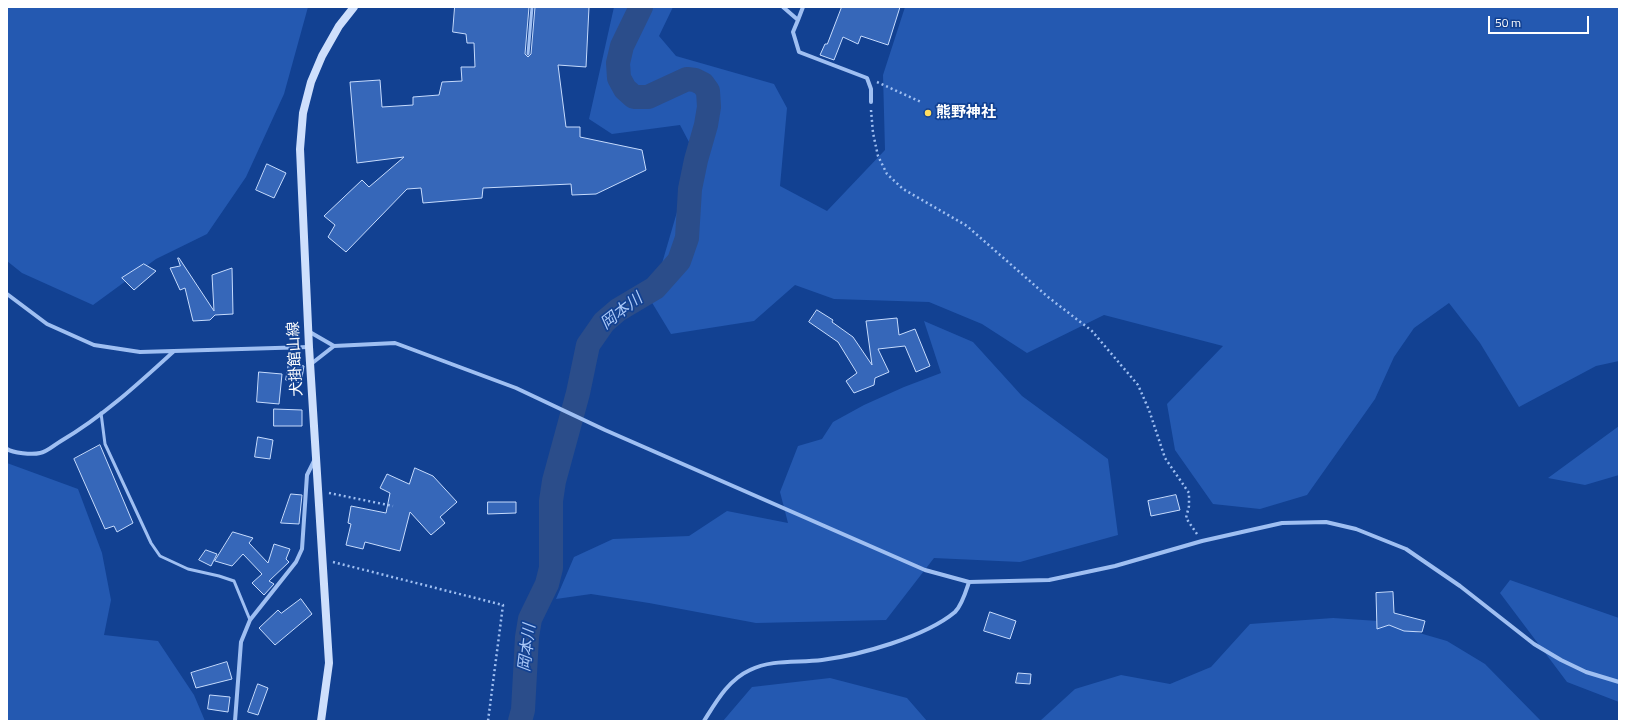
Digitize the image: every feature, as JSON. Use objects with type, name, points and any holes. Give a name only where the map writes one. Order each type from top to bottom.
[{"type":"main road","name":"犬掛館山線","points":[[321,721],[329,663],[308,331],[300,149],[304,113],[311,82],[322,56],[339,26],[354,7]]},
{"type":"street","points":[[783,7],[798,20]]},
{"type":"street","points":[[804,7],[793,32],[800,52],[867,78],[871,89],[871,102]]},
{"type":"street","points":[[7,294],[46,324],[94,345],[140,352],[309,347]]},
{"type":"street","points":[[308,331],[334,346],[395,343],[516,388],[604,430],[925,570],[969,582],[1049,580],[1115,566],[1202,541],[1282,523],[1326,522],[1356,529],[1406,548],[1460,586],[1534,644],[1561,660],[1586,672],[1619,682]]},
{"type":"street","points":[[310,364],[334,346]]},
{"type":"street","points":[[7,449],[12,452],[39,454],[76,432],[141,382],[174,352]]},
{"type":"street","points":[[235,721],[241,642],[250,620],[296,562],[302,549],[307,475],[316,456]]},
{"type":"street","points":[[704,721],[720,695],[736,679],[750,669],[773,663],[821,660],[864,652],[925,631],[956,611],[963,599],[969,582]]},
{"type":"lane","points":[[528,54],[532,7]]},
{"type":"lane","points":[[101,413],[105,444],[151,543],[160,556],[188,569],[234,581],[250,620]]},
{"type":"path","points":[[880,83],[921,102]]},
{"type":"path","points":[[871,102],[873,133],[878,156],[887,174],[903,189],[967,226],[1048,297],[1092,331],[1138,386],[1149,410],[1165,458],[1189,493],[1189,506],[1186,518],[1202,541]]},
{"type":"path","points":[[318,491],[392,506]]},
{"type":"path","points":[[323,560],[503,606],[488,721]]},
{"type":"shaded area","points":[[7,7],[308,7],[284,94],[246,177],[207,234],[156,259],[93,305],[22,273],[7,261]]},
{"type":"shaded area","points":[[614,7],[673,7],[659,36],[676,56],[774,84],[787,108],[780,186],[827,211],[885,150],[883,75],[905,7],[1619,7],[1619,361],[1596,366],[1519,407],[1480,343],[1449,303],[1414,328],[1394,357],[1375,399],[1307,495],[1260,509],[1213,504],[1175,450],[1167,404],[1223,346],[1104,315],[1027,353],[982,324],[929,302],[834,299],[795,285],[754,321],[671,334],[651,301],[677,212],[689,142],[680,125],[612,134],[589,119]]},
{"type":"shaded area","points":[[924,321],[973,342],[1022,396],[1108,459],[1118,535],[1020,562],[934,558],[886,620],[756,623],[591,594],[556,599],[574,557],[613,539],[689,536],[727,511],[788,523],[780,492],[798,446],[822,439],[833,422],[864,405],[904,387],[941,373]]},
{"type":"shaded area","points":[[1619,426],[1619,475],[1585,485],[1548,478]]},
{"type":"shaded area","points":[[7,463],[78,489],[102,553],[111,600],[104,635],[158,641],[194,695],[205,721],[7,721]]},
{"type":"shaded area","points":[[1510,580],[1619,618],[1619,702],[1567,682],[1500,593]]},
{"type":"shaded area","points":[[1333,618],[1378,621],[1447,641],[1485,664],[1541,721],[1040,721],[1075,689],[1121,675],[1170,684],[1211,667],[1250,624]]},
{"type":"shaded area","points":[[830,678],[907,698],[927,721],[723,721],[752,687]]},
{"type":"building","points":[[455,7],[529,7],[525,54],[528,57],[531,54],[535,7],[589,7],[586,67],[558,65],[566,127],[580,127],[580,137],[642,150],[646,170],[596,194],[572,195],[571,184],[483,188],[482,198],[423,203],[421,188],[407,189],[346,252],[328,237],[335,225],[324,216],[362,180],[369,187],[404,157],[357,163],[350,82],[380,80],[382,107],[413,105],[413,97],[439,95],[442,82],[462,81],[461,67],[475,67],[474,43],[467,43],[466,34],[453,32]]},
{"type":"building","points":[[842,7],[900,7],[888,45],[861,36],[858,44],[843,37],[834,60],[820,55],[825,44],[827,44]]},
{"type":"building","points":[[267,164],[286,173],[274,198],[256,190]]},
{"type":"building","points":[[178,258],[214,311],[212,275],[232,268],[233,314],[215,315],[210,320],[193,321],[185,288],[180,290],[170,268],[180,266]]},
{"type":"building","points":[[144,264],[156,271],[134,290],[122,278]]},
{"type":"building","points":[[817,310],[833,320],[832,322],[853,337],[872,365],[866,321],[897,318],[899,335],[915,329],[930,366],[916,372],[905,346],[878,349],[889,372],[875,378],[874,385],[854,393],[846,381],[857,373],[838,342],[809,322]]},
{"type":"building","points":[[289,363],[304,366],[301,383],[286,380]]},
{"type":"building","points":[[259,372],[282,374],[279,404],[257,402]]},
{"type":"building","points":[[274,409],[302,410],[302,426],[274,426]]},
{"type":"building","points":[[258,437],[273,440],[270,459],[255,457]]},
{"type":"building","points":[[100,445],[133,523],[117,532],[114,526],[105,529],[74,459]]},
{"type":"building","points":[[415,468],[433,476],[457,502],[440,517],[445,523],[431,535],[410,512],[400,551],[365,542],[363,549],[346,545],[351,524],[348,523],[351,506],[386,513],[390,493],[380,488],[387,474],[409,484]]},
{"type":"building","points":[[291,494],[302,495],[299,524],[281,523]]},
{"type":"building","points":[[1176,495],[1180,510],[1151,516],[1148,501]]},
{"type":"building","points":[[488,502],[516,502],[516,513],[488,514]]},
{"type":"building","points":[[233,532],[253,538],[249,543],[268,563],[274,544],[290,549],[286,559],[289,562],[269,581],[274,584],[264,595],[252,583],[262,574],[243,554],[232,566],[215,561]]},
{"type":"building","points":[[206,550],[217,554],[211,566],[199,560]]},
{"type":"building","points":[[1393,592],[1394,613],[1425,621],[1422,632],[1404,631],[1389,625],[1377,629],[1376,593]]},
{"type":"building","points":[[301,599],[312,614],[275,645],[259,628],[278,610],[281,613]]},
{"type":"building","points":[[990,612],[1016,621],[1010,639],[984,631]]},
{"type":"building","points":[[227,662],[232,679],[196,688],[191,673]]},
{"type":"building","points":[[1018,673],[1031,674],[1030,684],[1016,683]]},
{"type":"building","points":[[258,684],[268,688],[258,715],[248,712]]},
{"type":"building","points":[[210,695],[230,697],[228,712],[208,709]]},
{"type":"waterway","name":"岡本川","points":[[520,721],[523,710],[527,637],[530,619],[547,584],[551,568],[551,501],[554,481],[578,393],[588,345],[604,322],[618,310],[655,288],[679,261],[687,238],[690,189],[696,160],[706,125],[709,107],[708,91],[703,84],[695,80],[687,79],[648,97],[634,97],[625,89],[619,78],[618,63],[622,46],[641,7]]},
{"type":"place","name":"熊野神社","points":[[928,113]]}]
